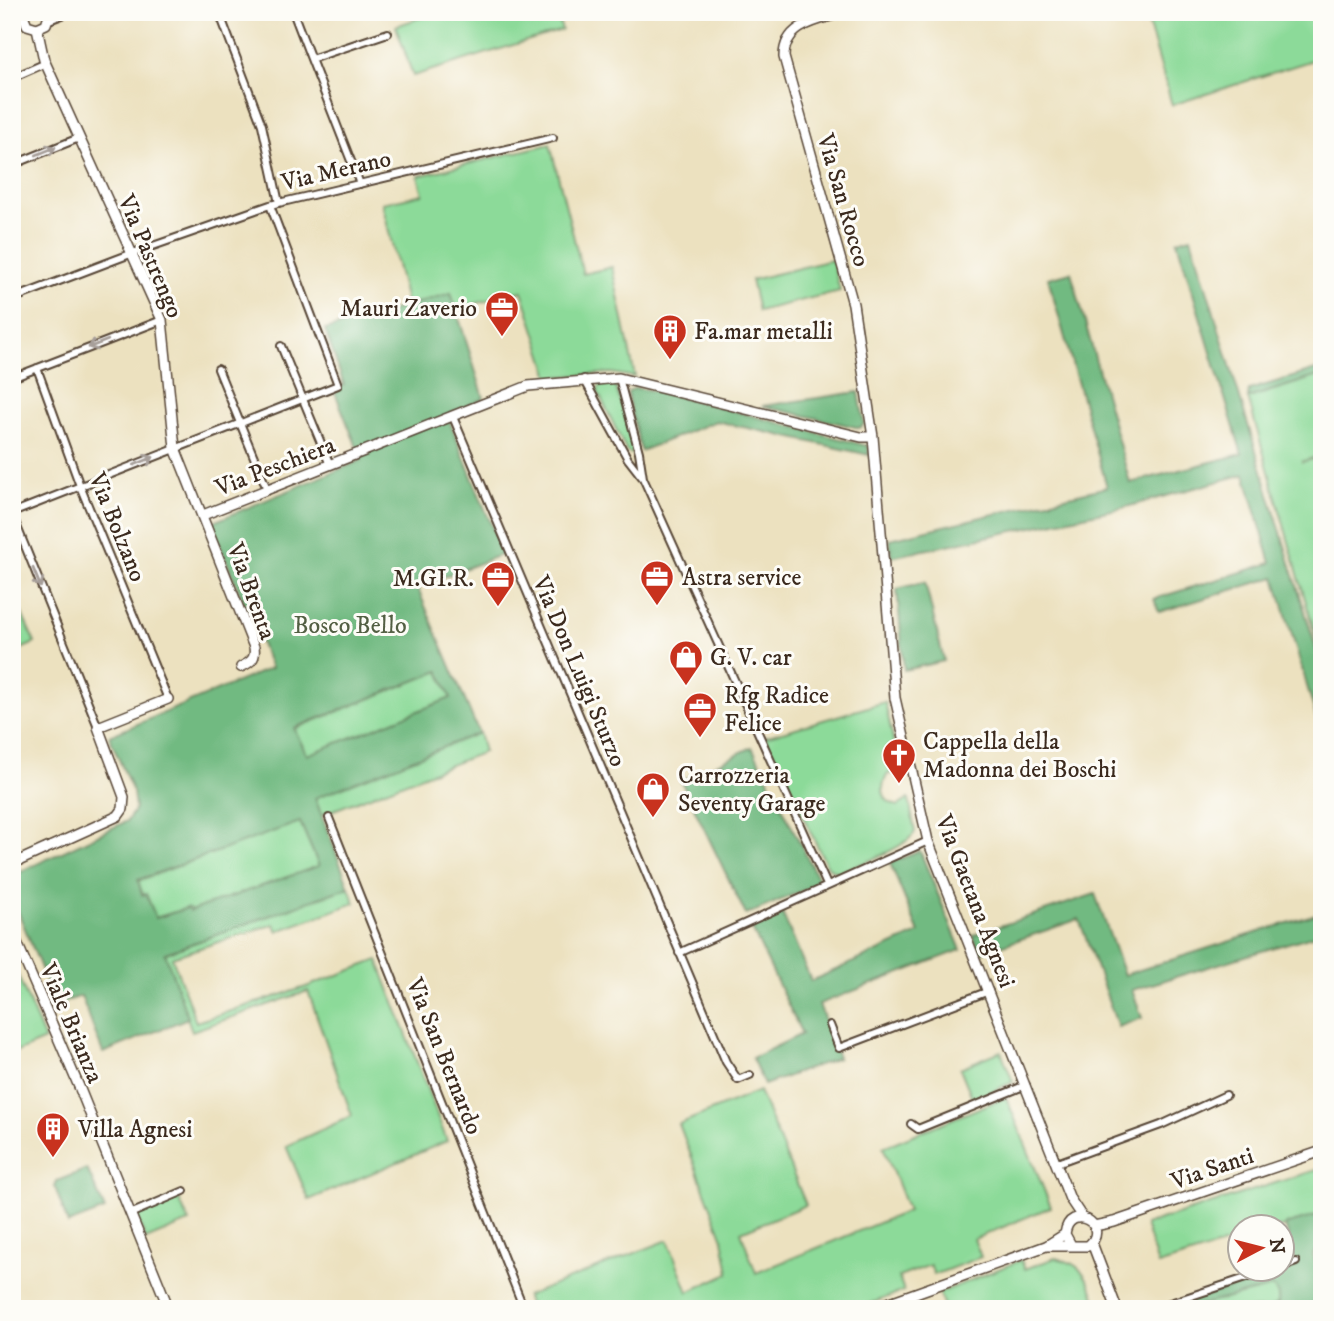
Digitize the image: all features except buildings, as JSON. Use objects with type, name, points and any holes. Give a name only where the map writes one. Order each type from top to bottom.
[{"type":"street","name":"Via Pastrengo","points":[[22,12],[32,26],[46,64],[162,320],[175,448],[204,519]]},
{"type":"street","points":[[32,26],[42,27],[53,15],[70,12]]},
{"type":"street","points":[[219,12],[262,125],[278,203]]},
{"type":"street","points":[[293,12],[360,184]]},
{"type":"street","name":"Via San Rocco","points":[[844,12],[794,31],[786,41],[784,57],[853,304],[873,437]]},
{"type":"street","points":[[311,59],[388,33]]},
{"type":"street","points":[[12,78],[46,64]]},
{"type":"street","points":[[13,162],[79,138]]},
{"type":"street","name":"Via Merano","points":[[12,299],[270,205],[552,138]]},
{"type":"street","points":[[12,864],[118,816],[125,802],[98,727],[12,514],[338,385],[270,205]]},
{"type":"street","points":[[12,378],[162,320]]},
{"type":"street","points":[[281,346],[330,465]]},
{"type":"street","name":"Via Bolzano","points":[[37,368],[80,486],[168,699]]},
{"type":"street","points":[[218,369],[267,489]]},
{"type":"street","points":[[619,378],[643,478]]},
{"type":"street","name":"Via Peschiera","points":[[204,519],[267,489],[528,386],[584,379],[619,378],[861,437],[873,437]]},
{"type":"street","points":[[584,379],[628,459],[643,478],[828,885]]},
{"type":"street","name":"Via Don Luigi Sturzo","points":[[453,416],[726,1062],[738,1080],[750,1075]]},
{"type":"street","name":"Via Gaetana Agnesi","points":[[873,437],[895,698],[928,841],[1070,1199],[1082,1217]]},
{"type":"street","name":"Via Brenta","points":[[204,519],[256,655],[251,662],[241,667]]},
{"type":"street","points":[[98,727],[168,699]]},
{"type":"street","name":"Via San Bernardo","points":[[328,818],[524,1309]]},
{"type":"street","points":[[679,953],[928,841]]},
{"type":"street","name":"Viale Brianza","points":[[12,931],[85,1100],[169,1309]]},
{"type":"street","points":[[830,1025],[839,1048],[989,992]]},
{"type":"street","points":[[911,1124],[918,1129],[1026,1085]]},
{"type":"street","points":[[1057,1163],[1161,1125],[1226,1095]]},
{"type":"street","name":"Via Santi","points":[[1094,1234],[1114,1222],[1322,1151]]},
{"type":"street","points":[[128,1211],[184,1191]]},
{"type":"street","name":"Via Gaetana Agnesi","points":[[1067,1229],[1070,1199]]},
{"type":"street","points":[[1046,1246],[1067,1229],[1074,1219],[1082,1217],[1089,1220],[1097,1259],[1117,1309]]},
{"type":"street","points":[[1067,1229],[1072,1245]]},
{"type":"street","points":[[1082,1248],[1094,1234]]},
{"type":"street","points":[[871,1309],[1046,1246],[1072,1245],[1082,1248],[1097,1259]]},
{"type":"street","points":[[1152,1309],[1236,1282]]},
{"type":"green space","points":[[436,12],[556,12],[562,30],[413,76],[396,26]]},
{"type":"green space","points":[[1145,12],[1322,12],[1322,57],[1172,105]]},
{"type":"green space","points":[[550,144],[583,274],[612,267],[635,377],[611,373],[550,377],[522,291],[456,309],[451,293],[407,306],[382,203],[423,194],[418,176]]},
{"type":"green space","points":[[1191,237],[1322,668],[1322,737],[1275,577],[1159,612],[1154,599],[1271,563],[1245,474],[1126,507],[891,557],[890,539],[1107,487],[1048,278],[1071,272],[1130,483],[1242,454],[1177,241]]},
{"type":"green space","points":[[832,260],[840,291],[758,311],[751,280]]},
{"type":"green space","name":"Bosco Bello","points":[[451,293],[484,398],[447,415],[503,554],[417,587],[479,733],[315,798],[349,887],[165,953],[188,1018],[103,1053],[81,996],[56,1005],[12,897],[16,874],[127,821],[135,809],[133,792],[109,736],[271,668],[211,523],[362,460],[334,390],[344,385],[325,330]],"holes":[[[439,671],[451,698],[307,755],[294,728]],[[300,822],[319,866],[190,911],[188,908],[156,918],[146,894],[142,895],[138,880]]]},
{"type":"green space","points":[[1322,368],[1322,375],[1248,398],[1249,390]]},
{"type":"green space","points":[[1322,375],[1322,455],[1301,462],[1322,457],[1322,659],[1248,398]]},
{"type":"green space","points":[[603,382],[616,388],[635,448],[631,454],[627,452],[597,390]]},
{"type":"green space","points":[[635,388],[657,391],[868,446],[869,455],[716,421],[641,451],[628,399],[628,392]]},
{"type":"green space","points":[[859,392],[864,424],[860,428],[762,406]]},
{"type":"green space","points":[[925,582],[944,661],[904,670],[897,589]]},
{"type":"green space","points":[[12,592],[35,643],[12,653]]},
{"type":"green space","points":[[439,671],[451,698],[307,756],[294,729]]},
{"type":"green space","points":[[885,702],[900,772],[888,774],[884,794],[888,801],[898,806],[909,799],[915,832],[891,850],[837,872],[829,868],[824,860],[765,737]]},
{"type":"green space","points":[[479,733],[484,752],[321,815],[314,798]]},
{"type":"green space","points":[[752,747],[820,883],[746,915],[681,781]]},
{"type":"green space","points":[[300,821],[319,866],[190,911],[188,908],[155,918],[138,881]]},
{"type":"green space","points":[[920,851],[961,950],[819,1004],[838,1058],[764,1085],[752,1058],[802,1034],[752,929],[782,913],[811,981],[919,933],[890,863]]},
{"type":"green space","points":[[349,887],[355,903],[278,931],[274,924],[172,957],[196,1022],[306,987],[378,960],[447,1141],[309,1200],[286,1146],[352,1116],[308,991],[192,1031],[164,954]]},
{"type":"green space","points":[[1095,894],[1124,975],[1322,912],[1322,933],[1132,990],[1142,1018],[1118,1027],[1079,919],[980,953],[973,935]]},
{"type":"green space","points":[[12,962],[45,1040],[12,1054]]},
{"type":"green space","points":[[1001,1051],[1013,1082],[973,1100],[960,1068]]},
{"type":"green space","points":[[759,1091],[806,1205],[741,1232],[756,1273],[908,1211],[883,1147],[1006,1097],[1051,1207],[974,1239],[981,1257],[934,1275],[930,1265],[899,1277],[904,1291],[856,1309],[531,1309],[526,1296],[668,1240],[688,1292],[729,1273],[723,1239],[679,1124]]},
{"type":"green space","points":[[1322,1168],[1322,1214],[1296,1222],[1296,1212],[1226,1212],[1226,1244],[1158,1265],[1145,1225]]},
{"type":"green space","points":[[87,1169],[105,1210],[68,1224],[55,1187],[57,1181]]},
{"type":"green space","points":[[178,1197],[189,1222],[146,1240],[136,1215]]},
{"type":"green space","points":[[1322,1214],[1322,1242],[1313,1255],[1316,1263],[1322,1262],[1322,1309],[1268,1309],[1278,1304],[1278,1294],[1272,1287],[1188,1308],[1169,1307],[1249,1282],[1296,1282],[1296,1222]]},
{"type":"green space","points":[[1055,1258],[1074,1264],[1080,1269],[1100,1309],[945,1309],[939,1293],[1021,1260],[1025,1269]]},
{"type":"green space","points":[[1272,1287],[1278,1294],[1278,1303],[1268,1309],[1184,1309]]},
{"type":"place","name":"Mauri Zaverio","points":[[502,338]]},
{"type":"place","name":"Fa.mar metalli","points":[[670,361]]},
{"type":"place","name":"Astra service","points":[[657,607]]},
{"type":"place","name":"M.GI.R.","points":[[498,608]]},
{"type":"place","name":"G. V. car","points":[[686,687]]},
{"type":"place","name":"Rfg Radice Felice","points":[[700,739]]},
{"type":"place","name":"Cappella della Madonna dei Boschi","points":[[899,785]]},
{"type":"place","name":"Carrozzeria Seventy Garage","points":[[653,819]]},
{"type":"place","name":"Villa Agnesi","points":[[53,1159]]}]
